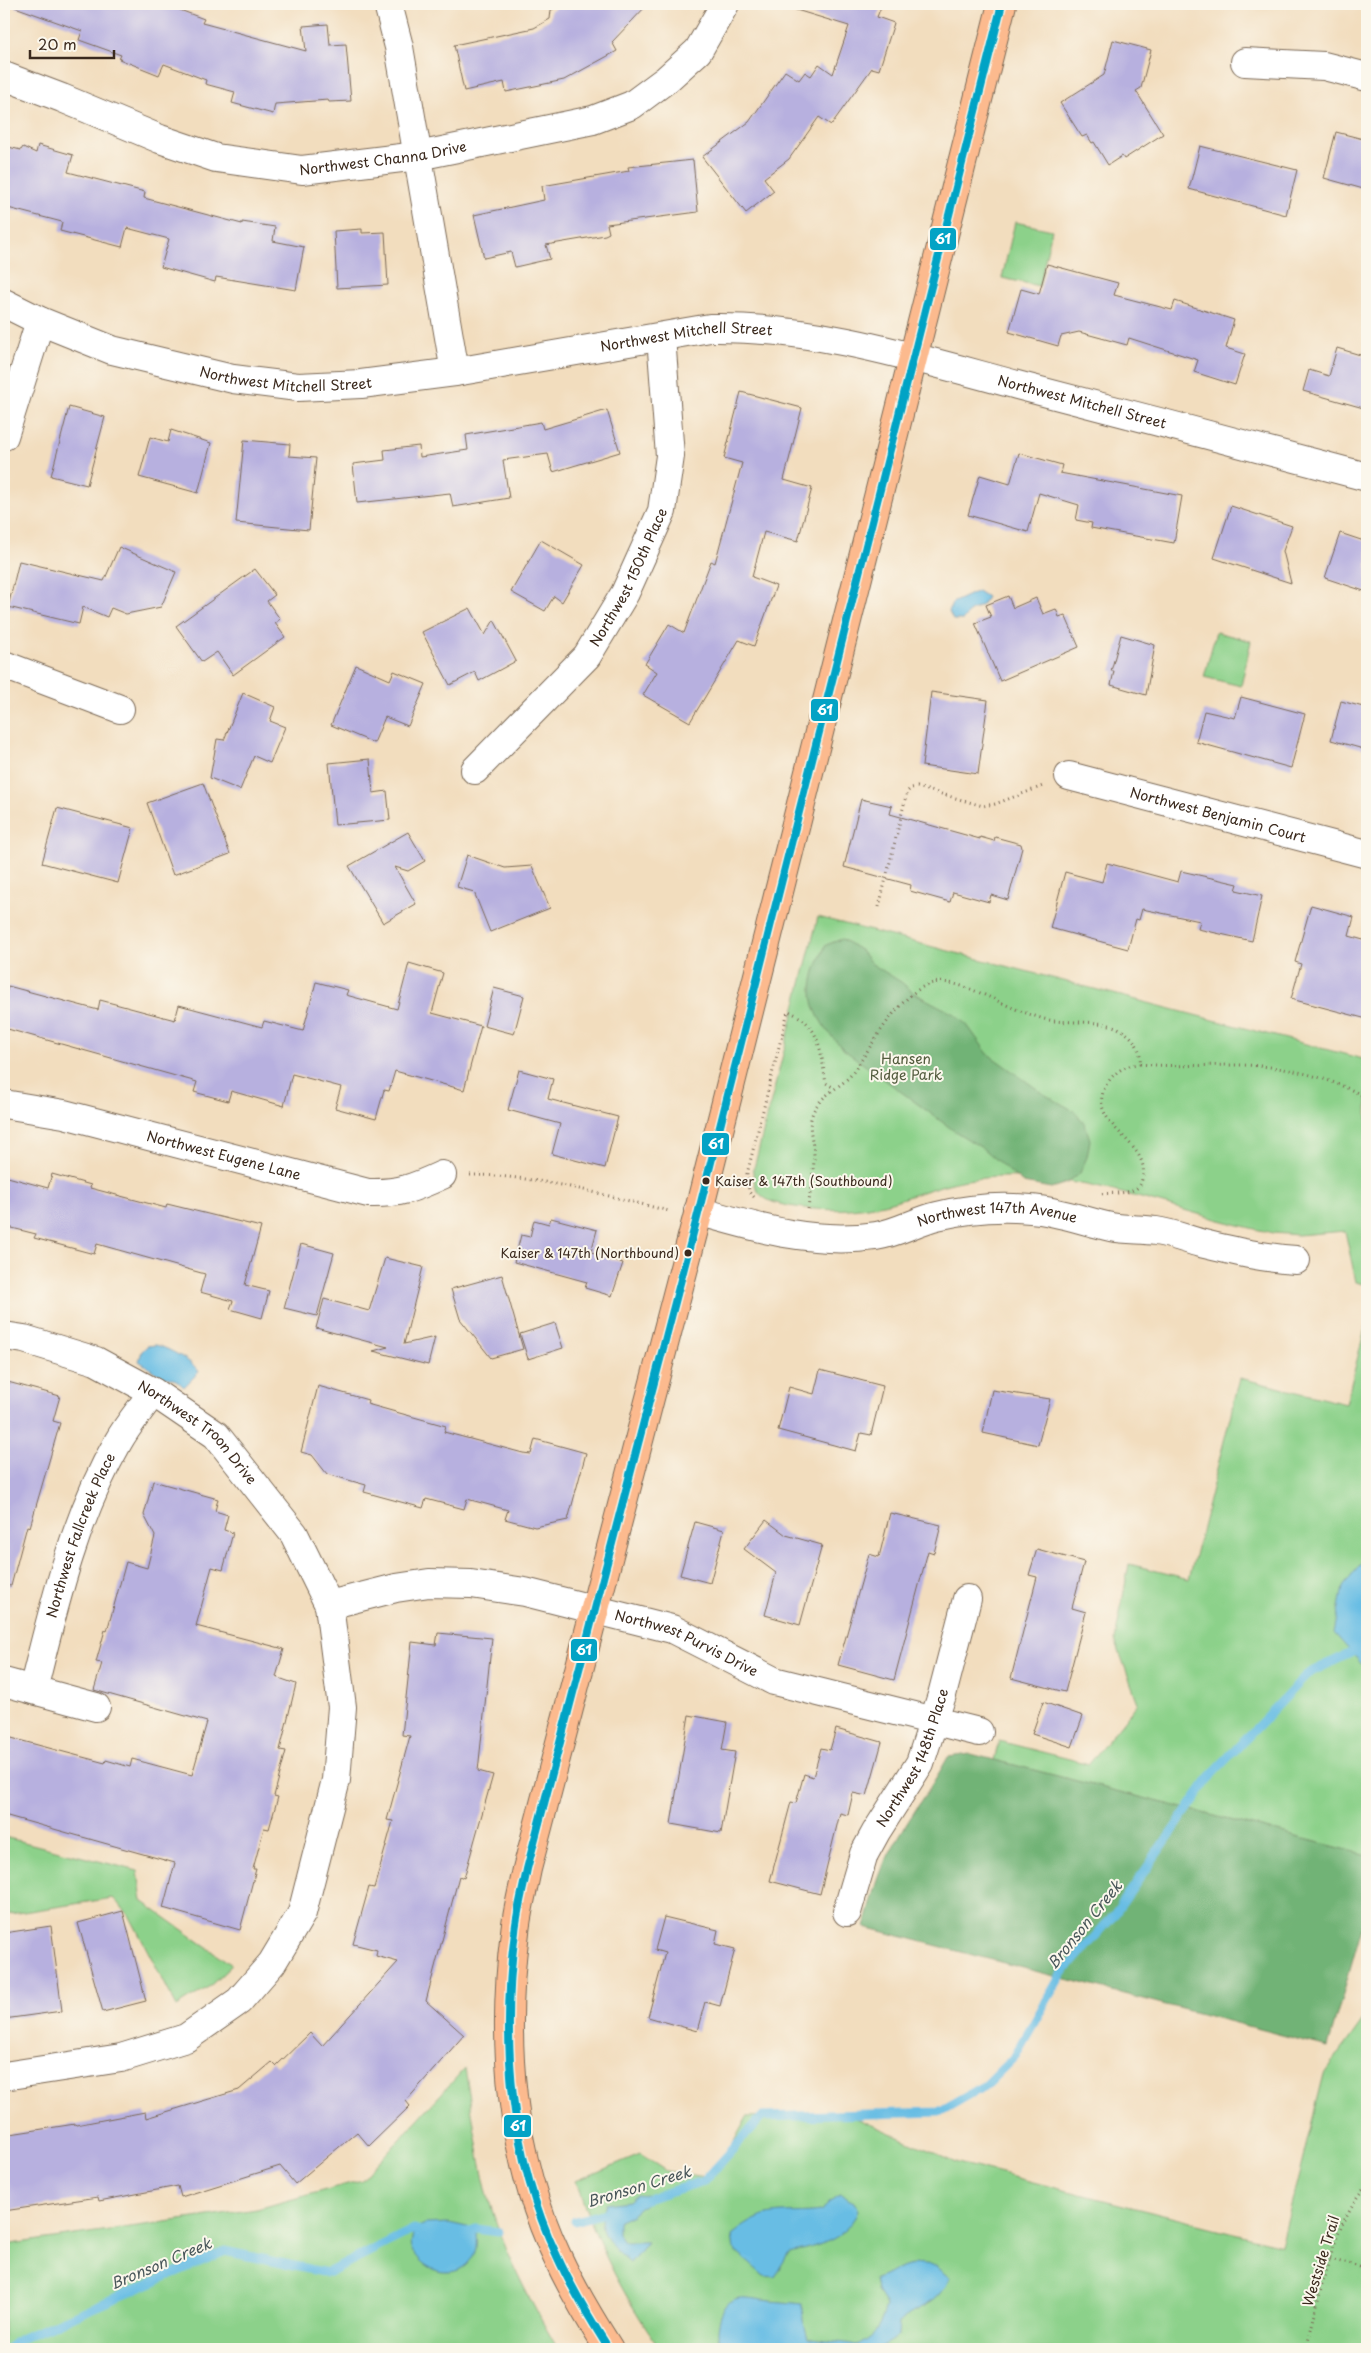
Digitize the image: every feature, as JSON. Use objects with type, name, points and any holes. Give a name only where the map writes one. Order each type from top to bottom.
[{"type":"main road","points":[[609,2349],[576,2295],[560,2263],[537,2205],[521,2147],[509,2059],[509,2003],[515,1932],[530,1860],[698,1215],[1002,4]]},
{"type":"street","points":[[388,4],[399,47],[455,372]]},
{"type":"street","name":"Northwest Channa Drive","points":[[4,76],[62,98],[160,140],[216,158],[302,170],[418,156],[593,120],[632,105],[667,79],[698,51],[725,4]]},
{"type":"street","points":[[1245,62],[1324,66],[1367,77]]},
{"type":"street","name":"Northwest Mitchell Street","points":[[4,303],[40,321],[112,350],[233,379],[298,387],[361,384],[455,372],[710,328],[745,327],[794,332],[914,357],[1367,477]]},
{"type":"street","points":[[4,436],[40,321]]},
{"type":"street","name":"Northwest 150th Place","points":[[476,770],[587,656],[626,593],[662,511],[670,456],[661,337]]},
{"type":"street","points":[[4,665],[120,709]]},
{"type":"street","name":"Northwest Benjamin Court","points":[[1069,776],[1367,854]]},
{"type":"street","name":"Northwest Eugene Lane","points":[[4,1104],[64,1114],[368,1193],[394,1194],[410,1190],[442,1175]]},
{"type":"street","name":"Northwest 147th Avenue","points":[[698,1215],[784,1234],[846,1239],[878,1236],[936,1216],[957,1212],[1007,1208],[1031,1209],[1112,1227],[1137,1231],[1156,1231],[1246,1255],[1296,1260]]},
{"type":"street","name":"Northwest Troon Drive","points":[[4,1336],[24,1339],[96,1361],[153,1392],[216,1435],[255,1482],[294,1534],[329,1605],[342,1707],[336,1780],[302,1913],[272,1962],[239,2001],[186,2038],[121,2058],[4,2076]]},
{"type":"street","name":"Northwest Fallcreek Place","points":[[33,1690],[58,1591],[79,1527],[98,1481],[119,1440],[153,1392]]},
{"type":"street","name":"Northwest Purvis Drive","points":[[329,1605],[396,1588],[429,1583],[471,1584],[525,1592],[672,1629],[692,1637],[774,1680],[979,1732]]},
{"type":"street","name":"Northwest 148th Place","points":[[848,1912],[864,1854],[876,1832],[916,1771],[942,1695],[967,1599]]},
{"type":"street","points":[[4,1682],[96,1707]]},
{"type":"path","points":[[879,907],[907,792],[912,788],[917,787],[983,806],[1012,799],[1069,776]]},
{"type":"path","points":[[814,1213],[808,1213],[814,1160],[810,1124],[812,1114],[834,1088],[849,1077],[898,1010],[914,993],[933,983],[946,984],[977,992],[1023,1012],[1052,1021],[1117,1028],[1138,1044],[1141,1055],[1140,1064]]},
{"type":"path","points":[[758,1201],[749,1192],[747,1174],[788,1011],[808,1023],[821,1049],[826,1083],[834,1088]]},
{"type":"path","points":[[1091,1195],[1132,1191],[1140,1186],[1145,1171],[1142,1158],[1112,1126],[1103,1101],[1105,1086],[1115,1073],[1130,1065],[1270,1067],[1328,1080],[1367,1098]]},
{"type":"path","points":[[442,1175],[502,1175],[540,1181],[698,1215]]},
{"type":"path","name":"Westside Trail","points":[[1306,2349],[1330,2260],[1347,2213],[1367,2184]]},
{"type":"path","points":[[1330,2260],[1367,2269]]},
{"type":"green space","points":[[1015,222],[1052,230],[1039,286],[1002,278]]},
{"type":"green space","points":[[1216,632],[1251,641],[1241,686],[1204,677]]},
{"type":"green space","name":"Hansen Ridge Park","points":[[818,917],[1367,1060],[1367,1285],[1356,1282],[1345,1231],[1298,1235],[1273,1233],[1125,1194],[1050,1179],[1012,1177],[964,1180],[884,1204],[830,1210],[789,1206],[774,1203],[763,1197],[756,1187],[753,1172]]},
{"type":"green space","points":[[842,939],[861,951],[872,964],[901,982],[914,993],[954,1014],[967,1025],[988,1054],[1044,1094],[1074,1111],[1085,1124],[1090,1140],[1087,1157],[1080,1173],[1067,1183],[1051,1188],[1023,1183],[982,1148],[953,1130],[843,1049],[831,1036],[816,1012],[812,988],[814,975],[826,945]]},
{"type":"green space","points":[[1367,1320],[1367,1855],[994,1760],[999,1741],[1089,1764],[1138,1703],[1115,1640],[1129,1564],[1189,1579],[1240,1378],[1346,1404]]},
{"type":"green space","points":[[971,1754],[1367,1855],[1367,1909],[1328,2047],[865,1927],[882,1868],[948,1757]]},
{"type":"green space","points":[[4,1837],[138,1871],[142,1901],[232,1965],[210,1986],[177,2007],[129,1915],[113,1898],[4,1915]]},
{"type":"green space","points":[[1367,2014],[1367,2349],[661,2349],[634,2309],[612,2268],[602,2248],[576,2181],[640,2154],[666,2171],[706,2177],[719,2169],[747,2117],[847,2114],[958,2163],[1281,2245],[1324,2074]]},
{"type":"green space","points":[[465,2068],[480,2162],[493,2213],[517,2273],[558,2349],[4,2349],[4,2245],[257,2209],[362,2180]]},
{"type":"water","points":[[978,591],[987,597],[982,605],[970,611],[963,620],[953,620],[949,612],[952,603]]},
{"type":"water","points":[[156,1345],[180,1356],[192,1364],[199,1372],[184,1387],[176,1380],[159,1375],[139,1361],[142,1351],[147,1346]]},
{"type":"water","points":[[1363,1561],[1367,1561],[1367,1633],[1364,1635],[1367,1670],[1334,1633],[1343,1587]]},
{"type":"water","points":[[637,2194],[654,2196],[632,2215],[618,2221],[618,2234],[624,2242],[647,2242],[630,2263],[610,2244],[602,2230],[601,2222],[606,2204],[629,2201]]},
{"type":"water","points":[[840,2195],[854,2202],[858,2210],[854,2220],[840,2235],[831,2240],[789,2253],[774,2277],[764,2276],[734,2250],[732,2235],[756,2219],[775,2214],[822,2211],[828,2203]]},
{"type":"water","points":[[449,2223],[476,2229],[475,2253],[467,2264],[459,2270],[441,2272],[424,2264],[417,2257],[411,2244],[414,2229],[425,2224]]},
{"type":"water","points":[[913,2264],[936,2266],[950,2277],[945,2287],[934,2300],[899,2322],[898,2336],[878,2349],[722,2349],[720,2346],[718,2331],[723,2311],[731,2301],[742,2298],[802,2304],[803,2320],[808,2338],[857,2345],[870,2337],[877,2329],[886,2305],[877,2291],[875,2279],[903,2266]]},
{"type":"building","points":[[16,4],[164,4],[204,19],[202,23],[306,51],[303,26],[328,24],[330,45],[346,44],[351,101],[329,102],[328,100],[275,104],[273,114],[232,103],[235,92],[205,84],[206,80],[164,64],[159,75],[119,59],[121,55],[79,40],[82,31],[15,7]]},
{"type":"building","points":[[564,4],[648,4],[612,42],[617,51],[564,80],[506,92],[504,82],[464,91],[454,45],[534,28],[550,19],[551,10]]},
{"type":"building","points":[[794,4],[882,4],[877,17],[894,23],[879,70],[872,68],[831,125],[819,117],[789,159],[764,178],[774,191],[746,213],[702,157],[749,122],[785,71],[799,80],[805,72],[811,76],[819,64],[833,74],[849,26],[793,9]]},
{"type":"building","points":[[1113,40],[1151,50],[1141,88],[1136,91],[1163,134],[1124,159],[1122,156],[1108,165],[1094,142],[1092,143],[1087,135],[1082,137],[1060,103],[1104,75]]},
{"type":"building","points":[[1336,132],[1367,140],[1367,190],[1324,178]]},
{"type":"building","points":[[38,145],[73,155],[68,172],[145,192],[144,198],[242,224],[242,222],[275,227],[273,241],[304,247],[296,290],[216,277],[215,282],[161,267],[169,239],[127,228],[122,247],[60,231],[62,222],[4,207],[4,146],[21,150],[23,147],[36,153]]},
{"type":"building","points":[[1200,146],[1297,170],[1286,215],[1189,189]]},
{"type":"building","points":[[693,160],[698,212],[607,224],[609,233],[605,235],[546,245],[550,259],[515,267],[511,252],[484,258],[474,215],[544,200],[542,186],[629,171],[628,167]]},
{"type":"building","points":[[362,229],[362,233],[385,232],[388,285],[337,288],[334,231]]},
{"type":"building","points":[[1047,264],[1118,283],[1114,295],[1172,310],[1175,301],[1234,320],[1226,348],[1245,354],[1235,385],[1194,372],[1198,360],[1129,338],[1127,345],[1079,332],[1061,336],[1058,346],[1009,332],[1021,289],[1039,294]]},
{"type":"building","points":[[1337,348],[1367,357],[1367,409],[1303,391],[1309,370],[1329,376]]},
{"type":"building","points":[[741,392],[802,408],[784,480],[812,488],[798,541],[764,532],[752,577],[776,586],[754,646],[739,640],[690,722],[643,695],[657,672],[645,664],[669,624],[684,633],[711,561],[715,563],[742,463],[724,458]]},
{"type":"building","points":[[69,407],[105,417],[87,485],[51,476]]},
{"type":"building","points":[[607,410],[620,452],[553,472],[548,454],[503,460],[509,498],[453,507],[450,493],[357,503],[353,464],[385,460],[384,450],[419,446],[420,457],[468,450],[466,435],[541,422],[543,429]]},
{"type":"building","points":[[171,430],[211,443],[198,493],[139,477],[150,437],[168,442]]},
{"type":"building","points":[[244,440],[290,444],[289,456],[316,458],[309,530],[236,523]]},
{"type":"building","points":[[1019,453],[1062,465],[1060,473],[1182,496],[1174,543],[1091,528],[1092,523],[1076,520],[1079,505],[1039,493],[1028,532],[968,515],[980,475],[1010,484]]},
{"type":"building","points":[[1231,506],[1292,526],[1283,551],[1291,583],[1214,558]]},
{"type":"building","points":[[1340,533],[1367,542],[1367,592],[1325,578]]},
{"type":"building","points":[[541,540],[584,565],[562,602],[554,596],[545,611],[511,592]]},
{"type":"building","points":[[119,547],[176,572],[161,607],[126,614],[111,608],[107,617],[83,607],[79,624],[8,607],[19,561],[104,581]]},
{"type":"building","points":[[255,569],[275,595],[267,601],[280,619],[275,623],[285,637],[233,675],[217,652],[202,662],[176,626]]},
{"type":"building","points":[[1008,596],[1013,608],[1036,598],[1043,614],[1056,609],[1059,617],[1065,615],[1079,647],[1000,681],[975,623],[991,617],[986,605]]},
{"type":"building","points":[[470,608],[485,635],[494,620],[516,661],[479,681],[475,672],[450,685],[422,632]]},
{"type":"building","points":[[1121,635],[1155,645],[1146,695],[1111,685],[1114,671],[1111,671]]},
{"type":"building","points":[[356,665],[390,680],[394,671],[426,684],[408,726],[385,717],[374,743],[331,725]]},
{"type":"building","points":[[931,692],[988,700],[978,774],[922,766]]},
{"type":"building","points":[[243,693],[275,707],[270,721],[285,727],[270,763],[254,756],[240,790],[210,778],[217,739],[224,740]]},
{"type":"building","points":[[1241,697],[1305,714],[1291,768],[1196,742],[1204,711],[1235,718]]},
{"type":"building","points":[[1341,701],[1367,708],[1367,750],[1331,740]]},
{"type":"building","points":[[370,759],[373,793],[387,791],[390,820],[335,825],[329,763]]},
{"type":"building","points":[[203,783],[230,854],[173,875],[147,803]]},
{"type":"building","points":[[861,799],[892,806],[890,814],[980,839],[980,837],[994,841],[995,837],[1021,844],[1022,848],[1008,900],[991,895],[989,902],[953,892],[950,902],[910,891],[911,885],[844,867]]},
{"type":"building","points":[[57,808],[133,828],[118,883],[42,863]]},
{"type":"building","points":[[408,832],[425,861],[408,871],[395,867],[416,904],[383,923],[349,866]]},
{"type":"building","points":[[467,855],[505,868],[532,866],[550,908],[490,932],[474,892],[457,887]]},
{"type":"building","points":[[1107,863],[1178,882],[1181,871],[1238,884],[1236,890],[1262,896],[1252,941],[1198,929],[1200,921],[1142,909],[1139,920],[1136,919],[1128,949],[1050,928],[1065,872],[1102,882]]},
{"type":"building","points":[[1311,905],[1354,917],[1349,936],[1367,941],[1367,1019],[1291,999],[1301,964],[1295,962]]},
{"type":"building","points":[[409,963],[443,973],[432,1013],[481,1026],[464,1090],[395,1071],[389,1091],[384,1090],[376,1119],[335,1108],[341,1087],[292,1074],[284,1106],[231,1091],[228,1101],[194,1092],[197,1082],[4,1028],[4,1001],[8,986],[98,1010],[100,1000],[175,1020],[179,1005],[262,1027],[264,1021],[303,1031],[316,982],[348,990],[346,995],[397,1009]]},
{"type":"building","points":[[494,988],[524,996],[514,1034],[484,1026]]},
{"type":"building","points":[[519,1070],[553,1079],[548,1099],[618,1117],[605,1168],[552,1154],[560,1124],[508,1110]]},
{"type":"building","points":[[52,1174],[91,1185],[90,1188],[166,1208],[167,1204],[261,1227],[245,1285],[269,1291],[262,1318],[230,1309],[233,1301],[200,1292],[205,1274],[97,1244],[94,1254],[34,1238],[36,1234],[4,1226],[4,1176],[48,1188]]},
{"type":"building","points":[[551,1218],[597,1230],[591,1252],[623,1263],[612,1296],[585,1288],[587,1282],[514,1262],[521,1235],[530,1237],[534,1220],[549,1224]]},
{"type":"building","points":[[301,1244],[334,1253],[317,1316],[284,1308]]},
{"type":"building","points":[[385,1258],[423,1267],[404,1344],[435,1337],[428,1365],[373,1351],[388,1347],[316,1328],[324,1299],[369,1311]]},
{"type":"building","points":[[502,1275],[523,1349],[491,1358],[460,1319],[451,1289]]},
{"type":"building","points":[[555,1323],[563,1348],[528,1359],[520,1334]]},
{"type":"building","points":[[820,1370],[883,1386],[871,1435],[861,1433],[856,1451],[778,1430],[789,1387],[814,1394]]},
{"type":"building","points":[[4,1381],[60,1396],[53,1421],[60,1423],[30,1527],[27,1526],[11,1586],[4,1585]]},
{"type":"building","points":[[318,1386],[368,1400],[367,1404],[446,1426],[444,1432],[523,1453],[531,1454],[535,1439],[586,1453],[568,1520],[535,1527],[505,1519],[508,1510],[467,1499],[464,1509],[426,1499],[423,1508],[364,1492],[366,1485],[327,1474],[312,1455],[301,1452]]},
{"type":"building","points":[[992,1390],[1050,1399],[1038,1445],[983,1433]]},
{"type":"building","points":[[153,1481],[218,1499],[215,1511],[228,1515],[224,1530],[233,1533],[223,1570],[212,1567],[196,1626],[284,1649],[276,1677],[296,1684],[280,1750],[286,1751],[274,1796],[278,1797],[269,1829],[264,1828],[253,1869],[256,1869],[240,1930],[163,1908],[175,1863],[4,1815],[4,1736],[105,1763],[106,1760],[130,1767],[132,1759],[192,1775],[207,1722],[94,1690],[102,1663],[96,1662],[105,1630],[107,1631],[126,1562],[147,1568],[155,1536],[144,1515]]},
{"type":"building","points":[[890,1513],[941,1525],[934,1553],[928,1551],[894,1680],[838,1665],[869,1554],[879,1557]]},
{"type":"building","points":[[766,1520],[786,1535],[822,1545],[800,1625],[765,1615],[776,1573],[744,1549]]},
{"type":"building","points":[[695,1522],[724,1530],[710,1583],[680,1575]]},
{"type":"building","points":[[1037,1549],[1084,1562],[1072,1608],[1086,1612],[1065,1692],[1011,1678],[1037,1577],[1029,1575]]},
{"type":"building","points":[[438,1633],[492,1638],[478,1771],[493,1775],[464,1878],[459,1876],[426,2001],[464,2035],[406,2101],[410,2106],[369,2146],[357,2132],[295,2184],[280,2166],[181,2197],[178,2186],[99,2201],[98,2197],[4,2211],[4,2135],[76,2125],[145,2112],[146,2118],[239,2090],[272,2062],[276,2066],[310,2033],[322,2046],[398,1962],[376,1956],[377,1950],[353,1944],[369,1887],[374,1888],[393,1821],[387,1820],[410,1736],[402,1735],[412,1642],[436,1645]]},
{"type":"building","points":[[1043,1702],[1083,1716],[1072,1747],[1032,1734]]},
{"type":"building","points":[[689,1715],[727,1722],[722,1750],[735,1752],[721,1833],[671,1824]]},
{"type":"building","points":[[836,1729],[882,1742],[867,1796],[853,1793],[848,1815],[840,1813],[820,1894],[770,1881],[791,1802],[796,1803],[804,1774],[813,1777],[821,1748],[830,1750]]},
{"type":"building","points":[[123,1911],[146,2001],[103,2012],[78,1923]]},
{"type":"building","points":[[664,1917],[718,1930],[715,1944],[735,1949],[720,2006],[705,2002],[697,2031],[648,2017],[665,1953],[655,1950]]},
{"type":"building","points":[[51,1926],[62,2011],[4,2019],[4,1933]]},
{"type":"waterway","name":"Bronson Creek","points":[[643,2200],[704,2181],[762,2117],[939,2112],[986,2085],[1015,2056],[1061,1975],[1114,1915],[1213,1773],[1309,1673],[1361,1648],[1367,1649]]},
{"type":"waterway","name":"Bronson Creek","points":[[575,2221],[609,2212]]},
{"type":"waterway","name":"Bronson Creek","points":[[8,2349],[20,2339],[225,2251],[327,2273],[414,2229],[424,2232]]},
{"type":"waterway","name":"Bronson Creek","points":[[465,2233],[476,2229],[499,2232]]},
{"type":"transit line","name":"61","points":[[609,2349],[582,2304],[557,2256],[541,2218],[519,2138],[513,2097],[509,2014],[517,1916],[527,1869],[697,1218],[1002,4]]},
{"type":"place","name":"Kaiser & 147th (Southbound)","points":[[706,1181]]},
{"type":"place","name":"Kaiser & 147th (Northbound)","points":[[688,1253]]}]
